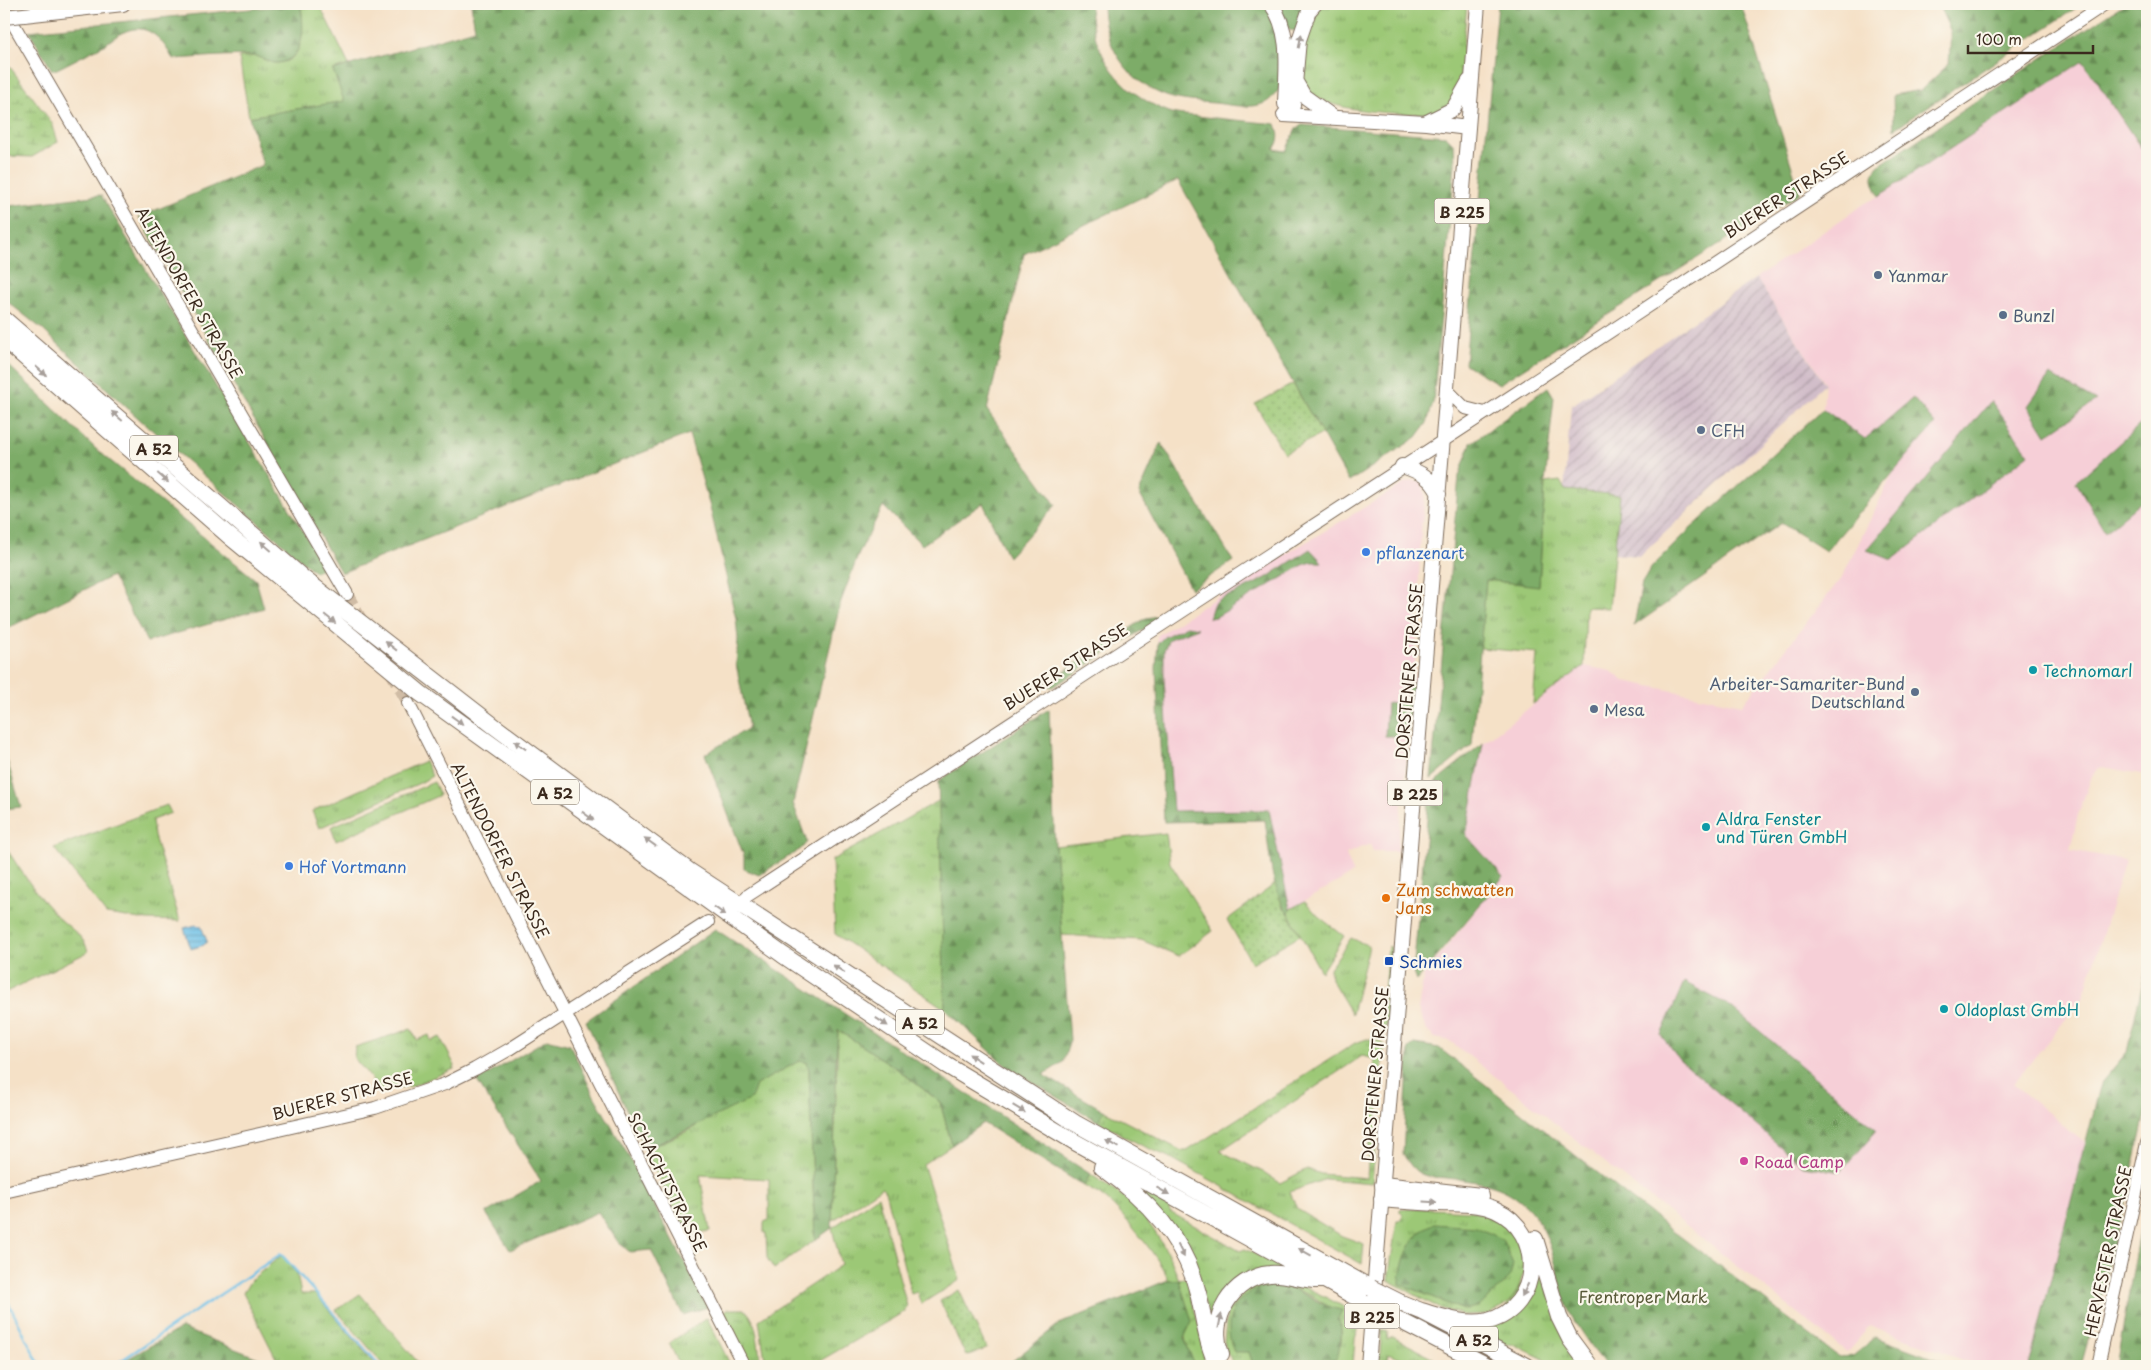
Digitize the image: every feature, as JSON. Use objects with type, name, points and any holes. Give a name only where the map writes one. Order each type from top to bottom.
[{"type":"highway","name":"A 52","points":[[4,319],[303,578],[494,726],[689,871],[1075,1123],[1348,1276],[1527,1366]]},
{"type":"highway","name":"A 52","points":[[4,339],[228,535],[420,692],[790,960],[946,1065],[1075,1142],[1346,1292],[1488,1366]]},
{"type":"highway","points":[[1075,1142],[1087,1156],[1141,1198],[1173,1236],[1183,1254],[1197,1291],[1210,1347],[1218,1366]]},
{"type":"highway","points":[[1382,1192],[1492,1209],[1504,1214],[1514,1222],[1528,1242],[1531,1258],[1530,1281],[1520,1300],[1509,1310],[1493,1319],[1473,1322],[1421,1312]]},
{"type":"highway","points":[[1382,1192],[1456,1192],[1484,1197],[1499,1202],[1522,1218],[1537,1241],[1562,1324],[1590,1366]]},
{"type":"highway","points":[[1229,1366],[1220,1349],[1218,1331],[1222,1309],[1236,1290],[1258,1276],[1271,1274],[1310,1280],[1325,1280]]},
{"type":"main road","points":[[4,17],[123,4]]},
{"type":"main road","points":[[1271,4],[1280,16],[1286,40],[1287,62],[1284,115]]},
{"type":"main road","points":[[1284,115],[1293,106],[1299,40],[1306,18],[1315,4]]},
{"type":"main road","name":"B 225","points":[[1468,128],[1478,4]]},
{"type":"main road","points":[[1426,123],[1453,109],[1472,73]]},
{"type":"main road","points":[[1296,82],[1304,96],[1334,118]]},
{"type":"main road","points":[[1284,115],[1426,123],[1468,128]]},
{"type":"main road","name":"DORSTENER STRASSE","points":[[1368,1366],[1468,128]]},
{"type":"main road","points":[[1402,466],[1423,473],[1430,479],[1439,494]]},
{"type":"street","name":"BUERER STRASSE","points":[[747,896],[1444,440],[2105,4]]},
{"type":"street","name":"ALTENDORFER STRASSE","points":[[4,8],[347,594]]},
{"type":"street","points":[[1448,391],[1465,408],[1485,413]]},
{"type":"street","name":"ALTENDORFER STRASSE","points":[[408,703],[565,1012]]},
{"type":"street","name":"BUERER STRASSE","points":[[4,1192],[375,1108],[446,1084],[475,1069],[708,922]]},
{"type":"street","name":"SCHACHTSTRASSE","points":[[565,1012],[744,1366]]},
{"type":"street","name":"HERVESTER STRASSE","points":[[2098,1366],[2147,1143]]},
{"type":"shaded area","points":[[2083,61],[2147,157],[2147,775],[2103,767],[2097,769],[2092,776],[2078,815],[2070,850],[2125,860],[2083,998],[2013,1084],[2086,1144],[2029,1366],[1983,1366],[1870,1326],[1847,1352],[1450,1041],[1435,1038],[1427,1031],[1418,1009],[1424,975],[1503,877],[1466,835],[1483,743],[1584,666],[1611,671],[1625,681],[1742,705],[1842,577],[1892,475],[1935,424],[1913,398],[1865,439],[1823,409],[1825,383],[1756,278],[1864,204],[1879,196]]},
{"type":"shaded area","points":[[1756,278],[1825,384],[1640,556],[1614,554],[1619,495],[1564,490],[1571,406]]},
{"type":"shaded area","points":[[1415,481],[1422,483],[1425,496],[1421,532],[1414,683],[1397,851],[1373,851],[1370,844],[1346,854],[1353,872],[1350,875],[1290,909],[1283,908],[1275,884],[1265,820],[1164,822],[1157,636],[1246,578],[1407,482]]},
{"type":"green space","points":[[300,4],[303,31],[298,49],[294,56],[287,61],[277,63],[255,56],[173,59],[159,39],[146,30],[139,29],[122,33],[102,46],[52,70],[29,31]]},
{"type":"green space","points":[[301,4],[319,4],[349,65],[333,70],[345,101],[249,117],[239,57],[256,56],[276,63],[293,57],[301,41]]},
{"type":"green space","points":[[471,4],[1090,4],[1096,39],[1112,70],[1137,95],[1169,112],[1182,115],[1276,124],[1279,137],[1274,149],[1286,151],[1296,129],[1302,125],[1446,136],[1454,144],[1455,164],[1433,403],[1427,423],[1417,437],[1349,482],[1178,180],[1024,254],[987,410],[1056,505],[1008,557],[983,503],[922,545],[883,506],[859,553],[840,604],[793,803],[807,842],[801,849],[759,875],[744,869],[744,856],[705,754],[749,728],[736,664],[738,639],[736,619],[710,507],[689,434],[341,573],[139,217],[263,165],[249,117],[344,101],[333,70],[475,29]]},
{"type":"green space","points":[[1103,4],[1265,4],[1275,24],[1280,45],[1279,90],[1263,104],[1242,106],[1178,99],[1152,90],[1129,71],[1113,47],[1107,33]]},
{"type":"green space","points":[[1276,4],[1310,4],[1297,31],[1289,30]]},
{"type":"green space","points":[[1323,4],[1467,4],[1459,94],[1440,113],[1427,114],[1389,113],[1347,108],[1328,103],[1314,96],[1304,87],[1301,76],[1309,28]]},
{"type":"green space","points":[[1498,4],[1741,4],[1800,193],[1499,384],[1465,364]]},
{"type":"green space","points":[[1938,4],[2082,4],[1894,129],[1893,95],[1921,90],[1949,64],[1951,32]]},
{"type":"green space","points":[[2124,4],[2147,4],[2147,157],[2083,61],[1879,196],[1873,177],[1878,166]]},
{"type":"green space","points":[[4,59],[52,123],[58,142],[32,157],[4,156]]},
{"type":"green space","points":[[4,173],[9,206],[101,195],[324,566],[315,572],[137,417],[42,329],[4,299]]},
{"type":"green space","points":[[4,361],[96,449],[256,580],[264,608],[147,642],[112,576],[4,630]]},
{"type":"green space","points":[[2050,375],[2096,401],[2046,435],[2028,406]]},
{"type":"green space","points":[[1293,384],[1322,434],[1284,453],[1255,404]]},
{"type":"green space","points":[[1548,387],[1554,397],[1545,483],[1539,586],[1486,580],[1472,745],[1431,779],[1459,476],[1471,443]]},
{"type":"green space","points":[[1913,398],[1935,424],[1826,551],[1781,523],[1634,626],[1642,583],[1651,568],[1687,532],[1823,409],[1865,439]]},
{"type":"green space","points":[[1991,401],[2029,454],[1892,560],[1867,550]]},
{"type":"green space","points":[[2143,422],[2147,427],[2147,497],[2105,532],[2076,482]]},
{"type":"green space","points":[[1161,443],[1233,561],[1191,589],[1139,493]]},
{"type":"green space","points":[[1560,481],[1565,490],[1620,495],[1609,608],[1586,607],[1584,666],[1533,704],[1537,653],[1480,648],[1486,580],[1539,585],[1545,483]]},
{"type":"green space","points":[[1310,549],[1322,562],[1312,562],[1303,565],[1216,617],[1209,618],[1213,605],[1220,599],[1266,578]]},
{"type":"green space","points":[[1158,616],[1155,622],[1053,687],[1043,685],[1146,618]]},
{"type":"green space","points":[[1187,626],[1198,628],[1169,639],[1164,650],[1164,679],[1173,811],[1269,810],[1290,909],[1289,914],[1278,895],[1265,820],[1164,822],[1156,668],[1158,643],[1164,637]]},
{"type":"green space","points":[[1408,683],[1414,683],[1408,736],[1385,736],[1387,703],[1406,702]]},
{"type":"green space","points":[[1049,709],[1055,846],[1070,1040],[1063,1062],[1043,1075],[1105,1111],[1097,1121],[1006,1066],[945,1009],[938,781]]},
{"type":"green space","points":[[1483,743],[1466,835],[1503,877],[1416,981],[1413,973],[1430,786]]},
{"type":"green space","points":[[4,750],[21,807],[4,809]]},
{"type":"green space","points":[[425,761],[432,776],[319,828],[312,811]]},
{"type":"green space","points":[[434,782],[440,795],[336,841],[331,827]]},
{"type":"green space","points":[[940,800],[945,1009],[835,934],[832,860]]},
{"type":"green space","points":[[167,805],[171,813],[152,820],[154,836],[180,921],[147,920],[106,914],[54,848]]},
{"type":"green space","points":[[1166,833],[1170,863],[1213,931],[1179,956],[1141,940],[1062,935],[1055,846]]},
{"type":"green space","points":[[4,845],[36,892],[58,917],[81,937],[88,952],[4,993]]},
{"type":"green space","points":[[1275,884],[1283,908],[1289,914],[1300,935],[1252,963],[1227,920]]},
{"type":"green space","points":[[1305,901],[1318,916],[1344,936],[1321,972],[1289,914],[1290,909]]},
{"type":"green space","points":[[715,929],[1090,1174],[1084,1186],[983,1123],[952,1145],[940,1102],[896,1068],[838,1030],[832,1228],[815,1240],[809,1071],[807,1062],[799,1061],[756,1085],[751,1099],[645,1150],[586,1021]]},
{"type":"green space","points":[[1351,938],[1369,946],[1352,1014],[1331,979],[1330,968]]},
{"type":"green space","points":[[1388,946],[1391,947],[1387,1022],[1386,1027],[1383,1028],[1381,1025]]},
{"type":"green space","points":[[2147,963],[2147,1105],[2123,1213],[2081,1366],[2029,1366],[2101,1083],[2127,1052]]},
{"type":"green space","points":[[1684,982],[1730,1006],[1877,1130],[1841,1172],[1803,1166],[1679,1059],[1661,1035]]},
{"type":"green space","points":[[411,1029],[417,1040],[429,1035],[431,1041],[440,1037],[455,1066],[454,1069],[412,1086],[381,1090],[354,1058],[355,1047]]},
{"type":"green space","points":[[838,1030],[896,1068],[940,1102],[952,1145],[923,1164],[960,1280],[921,1304],[917,1292],[911,1294],[885,1191],[882,1187],[832,1221]]},
{"type":"green space","points":[[547,1039],[570,1045],[593,1094],[629,1157],[708,1307],[683,1315],[651,1250],[630,1252],[618,1242],[598,1212],[510,1250],[486,1213],[541,1181],[477,1081]]},
{"type":"green space","points":[[1367,1039],[1379,1041],[1384,1045],[1372,1183],[1326,1179],[1290,1192],[1297,1209],[1342,1236],[1364,1244],[1362,1264],[1171,1158],[1141,1145],[1097,1121],[1105,1111],[1182,1151],[1187,1151],[1355,1043]],"holes":[[[1362,1056],[1375,1059],[1367,1178],[1321,1174],[1307,1169],[1280,1183],[1265,1173],[1220,1151]]]},
{"type":"green space","name":"Frentroper Mark","points":[[1415,1044],[1439,1048],[1631,1199],[1839,1357],[1852,1356],[1875,1337],[1954,1366],[1607,1366],[1585,1338],[1570,1313],[1546,1235],[1530,1210],[1511,1194],[1494,1186],[1420,1174],[1412,1167],[1403,1154],[1409,1049]]},
{"type":"green space","points":[[799,1061],[807,1062],[809,1071],[815,1240],[774,1269],[767,1258],[766,1233],[764,1233],[764,1222],[769,1220],[769,1179],[700,1175],[710,1231],[687,1234],[645,1150],[690,1130],[755,1085]]},
{"type":"green space","points":[[1090,1174],[1126,1199],[1143,1216],[1158,1236],[1179,1280],[1168,1280],[1150,1249],[1130,1224],[1104,1198],[1084,1186]]},
{"type":"green space","points":[[1136,1187],[1168,1206],[1170,1212],[1240,1251],[1245,1249],[1287,1270],[1254,1273],[1213,1331],[1199,1284]]},
{"type":"green space","points":[[2147,1195],[2147,1366],[2116,1366],[2145,1203]]},
{"type":"green space","points":[[878,1196],[907,1306],[904,1312],[811,1366],[766,1366],[759,1320],[841,1265],[832,1228]]},
{"type":"green space","points":[[1400,1209],[1471,1211],[1497,1218],[1519,1238],[1525,1269],[1516,1295],[1502,1308],[1489,1314],[1463,1315],[1439,1308],[1388,1280],[1397,1220],[1401,1220],[1403,1215]],"holes":[[[1416,1236],[1464,1310],[1400,1284]]]},
{"type":"green space","points":[[1433,1224],[1476,1227],[1502,1239],[1513,1264],[1510,1277],[1480,1306],[1464,1310],[1400,1284],[1402,1267],[1413,1241]]},
{"type":"green space","points":[[282,1255],[297,1274],[301,1294],[315,1294],[377,1366],[280,1366],[243,1293],[251,1280]]},
{"type":"green space","points":[[1535,1264],[1586,1366],[1558,1366],[1511,1343],[1503,1345],[1463,1325],[1498,1320]]},
{"type":"green space","points":[[1186,1278],[1210,1366],[1195,1366],[1190,1356],[1183,1324],[1179,1280]]},
{"type":"green space","points":[[1271,1279],[1304,1286],[1346,1308],[1346,1311],[1357,1318],[1358,1316],[1361,1318],[1355,1339],[1353,1366],[1320,1366],[1341,1344],[1340,1324],[1332,1310],[1311,1296],[1287,1286],[1249,1352],[1253,1364],[1259,1366],[1236,1366],[1227,1353],[1224,1342],[1227,1313],[1247,1288]]},
{"type":"green space","points":[[1168,1280],[1179,1280],[1192,1321],[1184,1338],[1195,1366],[1006,1366],[1059,1324]]},
{"type":"green space","points":[[1272,1285],[1293,1289],[1325,1305],[1342,1310],[1338,1319],[1341,1334],[1337,1359],[1325,1362],[1320,1366],[1259,1366],[1253,1364],[1249,1352],[1234,1352],[1229,1328],[1230,1317],[1234,1308],[1249,1293]]},
{"type":"green space","points":[[959,1290],[987,1349],[966,1356],[940,1301]]},
{"type":"green space","points":[[360,1294],[421,1366],[385,1366],[336,1310]]},
{"type":"green space","points":[[728,1309],[744,1309],[753,1320],[761,1366],[748,1366],[722,1314]]},
{"type":"green space","points":[[707,1318],[731,1366],[680,1366],[669,1343]]},
{"type":"green space","points":[[181,1328],[279,1366],[120,1366],[119,1364]]},
{"type":"green space","points":[[1382,1329],[1388,1332],[1387,1340],[1393,1337],[1449,1366],[1418,1363],[1388,1354],[1386,1366],[1379,1366]]},
{"type":"water","points":[[196,925],[201,926],[207,941],[204,945],[191,949],[184,928]]},
{"type":"waterway","points":[[113,1366],[281,1254],[380,1366]]},
{"type":"waterway","points":[[4,1294],[40,1366]]},
{"type":"tunnel","points":[[347,594],[408,703]]},
{"type":"place","name":"Yanmar","points":[[1878,275]]},
{"type":"place","name":"Bunzl","points":[[2003,315]]},
{"type":"place","name":"CFH","points":[[1701,430]]},
{"type":"place","name":"pflanzenart","points":[[1366,552]]},
{"type":"place","name":"Technomarl","points":[[2033,670]]},
{"type":"place","name":"Arbeiter-Samariter-Bund Deutschland","points":[[1915,692]]},
{"type":"place","name":"Mesa","points":[[1594,709]]},
{"type":"place","name":"Aldra Fenster und Türen GmbH","points":[[1706,827]]},
{"type":"place","name":"Hof Vortmann","points":[[289,866]]},
{"type":"place","name":"Zum schwatten Jans","points":[[1386,898]]},
{"type":"place","name":"Schmies","points":[[1389,961]]},
{"type":"place","name":"Oldoplast GmbH","points":[[1944,1009]]},
{"type":"place","name":"Road Camp","points":[[1744,1161]]}]
